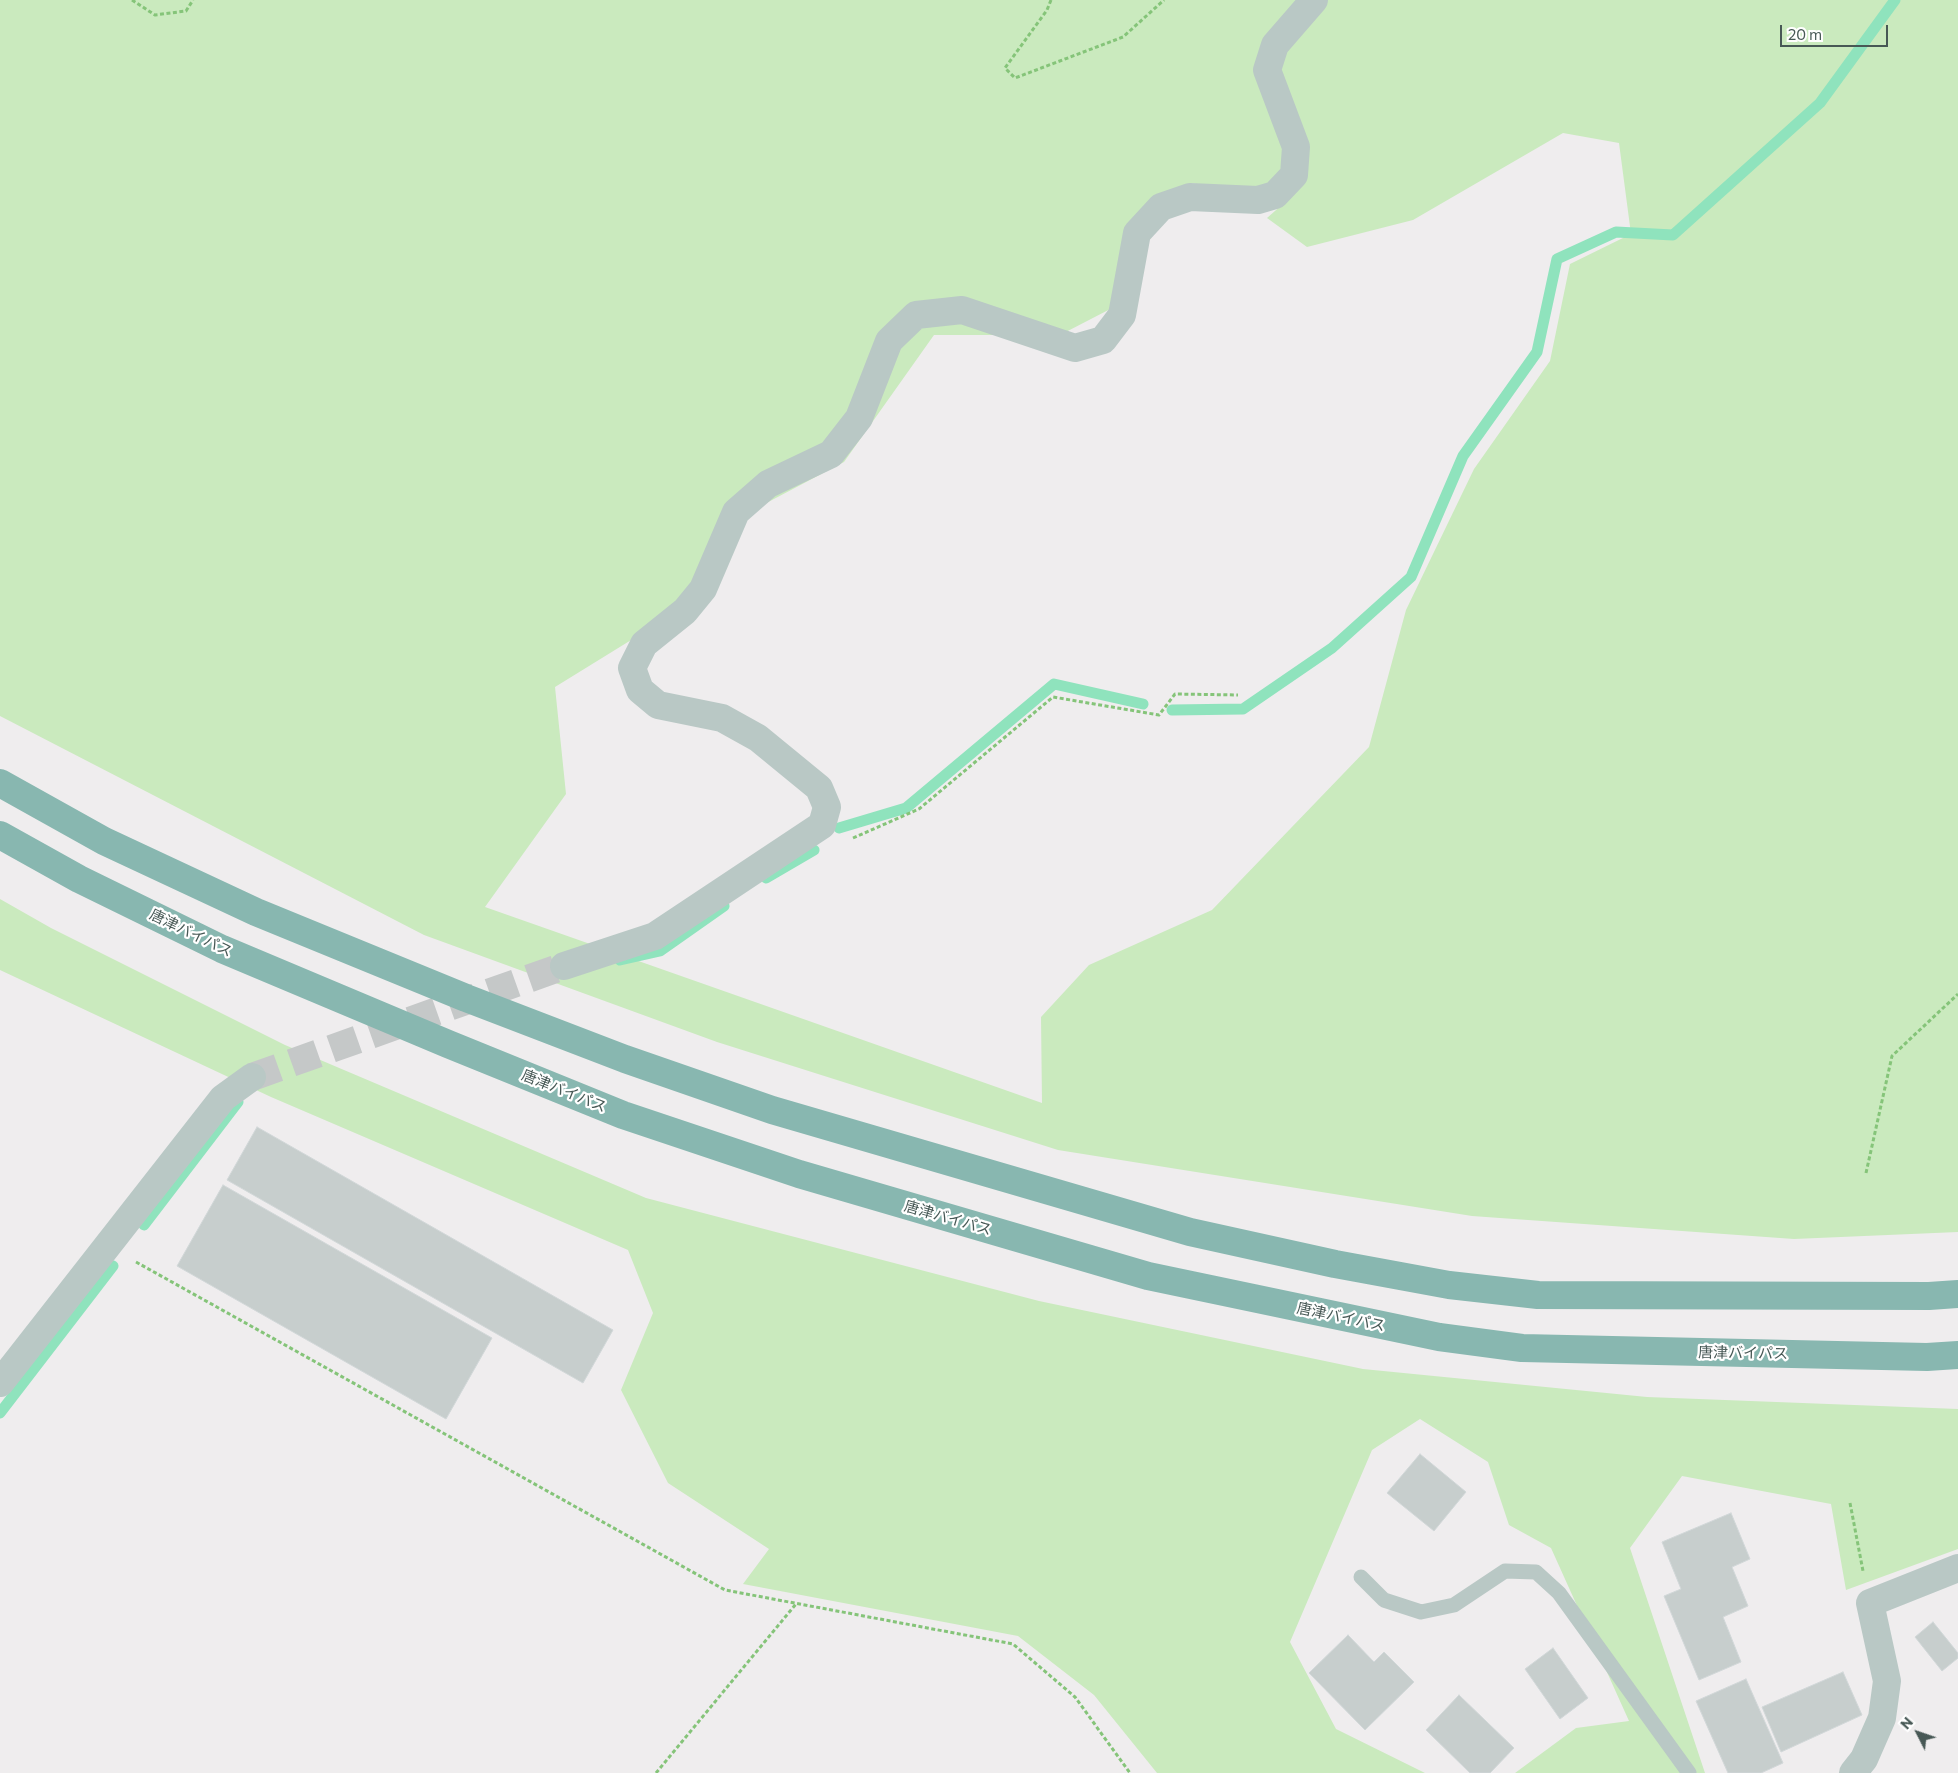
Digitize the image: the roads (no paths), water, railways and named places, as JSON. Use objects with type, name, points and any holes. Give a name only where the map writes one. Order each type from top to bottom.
[{"type":"highway","points":[[0,783],[104,841],[256,912],[466,998],[625,1058],[772,1110],[1190,1232],[1335,1264],[1449,1285],[1538,1295],[1929,1296],[1958,1294]]},
{"type":"highway","name":"唐津バイパス","points":[[0,835],[79,879],[222,949],[448,1044],[623,1114],[799,1174],[1148,1276],[1439,1337],[1522,1348],[1927,1357],[1958,1355]]},
{"type":"street","points":[[564,966],[655,936],[822,825],[827,808],[819,788],[758,738],[722,718],[658,704],[640,690],[632,668],[644,644],[685,611],[703,589],[736,512],[768,484],[832,454],[859,418],[889,341],[916,315],[962,310],[1074,348],[1103,340],[1122,315],[1137,233],[1161,207],[1190,197],[1258,200],[1274,195],[1294,175],[1296,148],[1267,70],[1275,45],[1314,0]]},
{"type":"street","points":[[0,1383],[223,1098],[252,1077]]},
{"type":"street","points":[[1853,1773],[1864,1759],[1882,1718],[1887,1681],[1870,1603],[1958,1568]]},
{"type":"lane","points":[[1362,1576],[1384,1600],[1421,1612],[1454,1605],[1505,1571],[1536,1572],[1559,1593],[1689,1773]]},
{"type":"waterway","points":[[1172,710],[1243,709],[1332,648],[1411,577],[1463,456],[1537,352],[1557,259],[1616,232],[1673,235],[1820,103],[1895,0]]},
{"type":"waterway","points":[[839,828],[906,808],[1054,684],[1143,704]]},
{"type":"waterway","points":[[766,878],[814,850]]},
{"type":"waterway","points":[[620,960],[660,951],[724,906]]},
{"type":"waterway","points":[[144,1225],[238,1102]]},
{"type":"waterway","points":[[0,1413],[113,1266]]},
{"type":"tunnel","points":[[252,1077],[564,966]]}]
